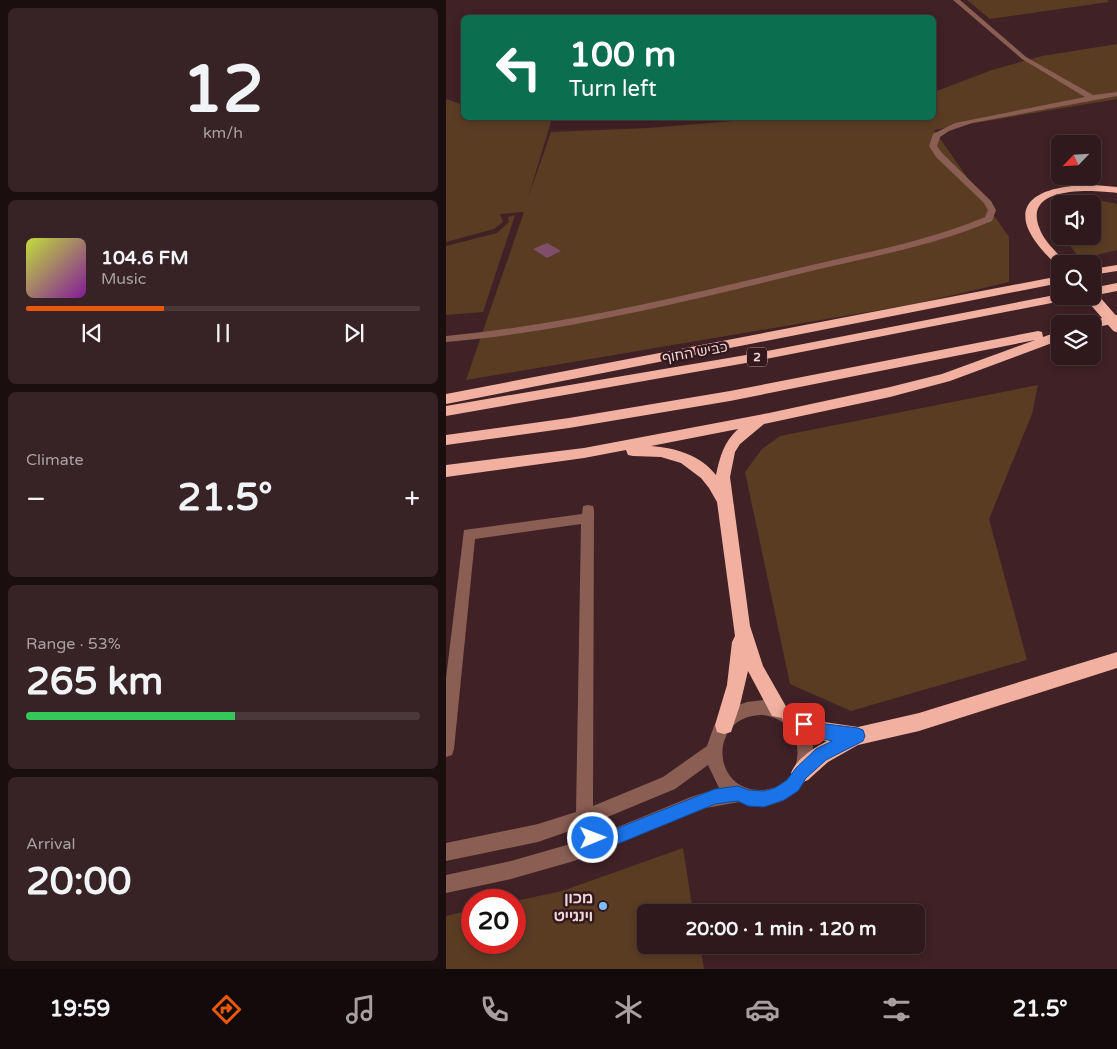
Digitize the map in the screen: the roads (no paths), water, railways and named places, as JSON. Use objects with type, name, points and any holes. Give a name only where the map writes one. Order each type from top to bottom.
[{"type":"highway","points":[[1054,255],[1034,228],[1031,212],[1034,206],[1046,196],[1067,189],[1092,187],[1117,190]]},
{"type":"highway","points":[[1101,271],[1117,268]]},
{"type":"highway","points":[[446,399],[1051,281]]},
{"type":"highway","points":[[1101,290],[1117,287]]},
{"type":"highway","name":"כביש החוף","points":[[446,411],[746,359],[1051,299]]},
{"type":"highway","points":[[1099,305],[1117,326]]},
{"type":"highway","points":[[1101,322],[1117,319]]},
{"type":"highway","points":[[446,440],[569,423],[730,396],[1051,333]]},
{"type":"highway","points":[[446,471],[584,453],[769,418],[929,382],[1051,338]]},
{"type":"highway","points":[[724,725],[737,690],[740,671],[740,626],[723,477],[728,452],[744,432],[769,418]]},
{"type":"highway","points":[[584,453],[662,451],[687,458],[702,469],[711,479],[725,505]]},
{"type":"highway","points":[[740,626],[756,673],[785,714],[816,730],[838,735],[858,736]]},
{"type":"highway","points":[[801,773],[821,754],[858,736],[919,722],[1117,660]]},
{"type":"street","points":[[956,0],[1024,58],[1091,97]]},
{"type":"street","points":[[446,339],[481,337],[587,318],[761,280],[966,229],[988,219],[992,210],[987,201],[939,155],[933,146],[936,136],[954,126],[1039,110],[1091,97],[1117,94]]},
{"type":"street","points":[[446,749],[469,534],[588,514],[584,818],[586,830],[593,838],[603,842]]},
{"type":"street","points":[[765,707],[785,714],[800,730],[805,744],[806,758],[801,773],[792,786],[779,795],[764,799],[748,798],[738,794],[722,780],[716,766],[714,751],[717,736],[724,725],[736,713],[750,708],[765,707]]},
{"type":"street","points":[[446,852],[538,833],[584,818],[669,783],[714,751]]},
{"type":"street","points":[[447,883],[545,861],[603,842],[715,796],[738,794]]},
{"type":"place","name":"מכון וינגייט","points":[[603,906]]}]
